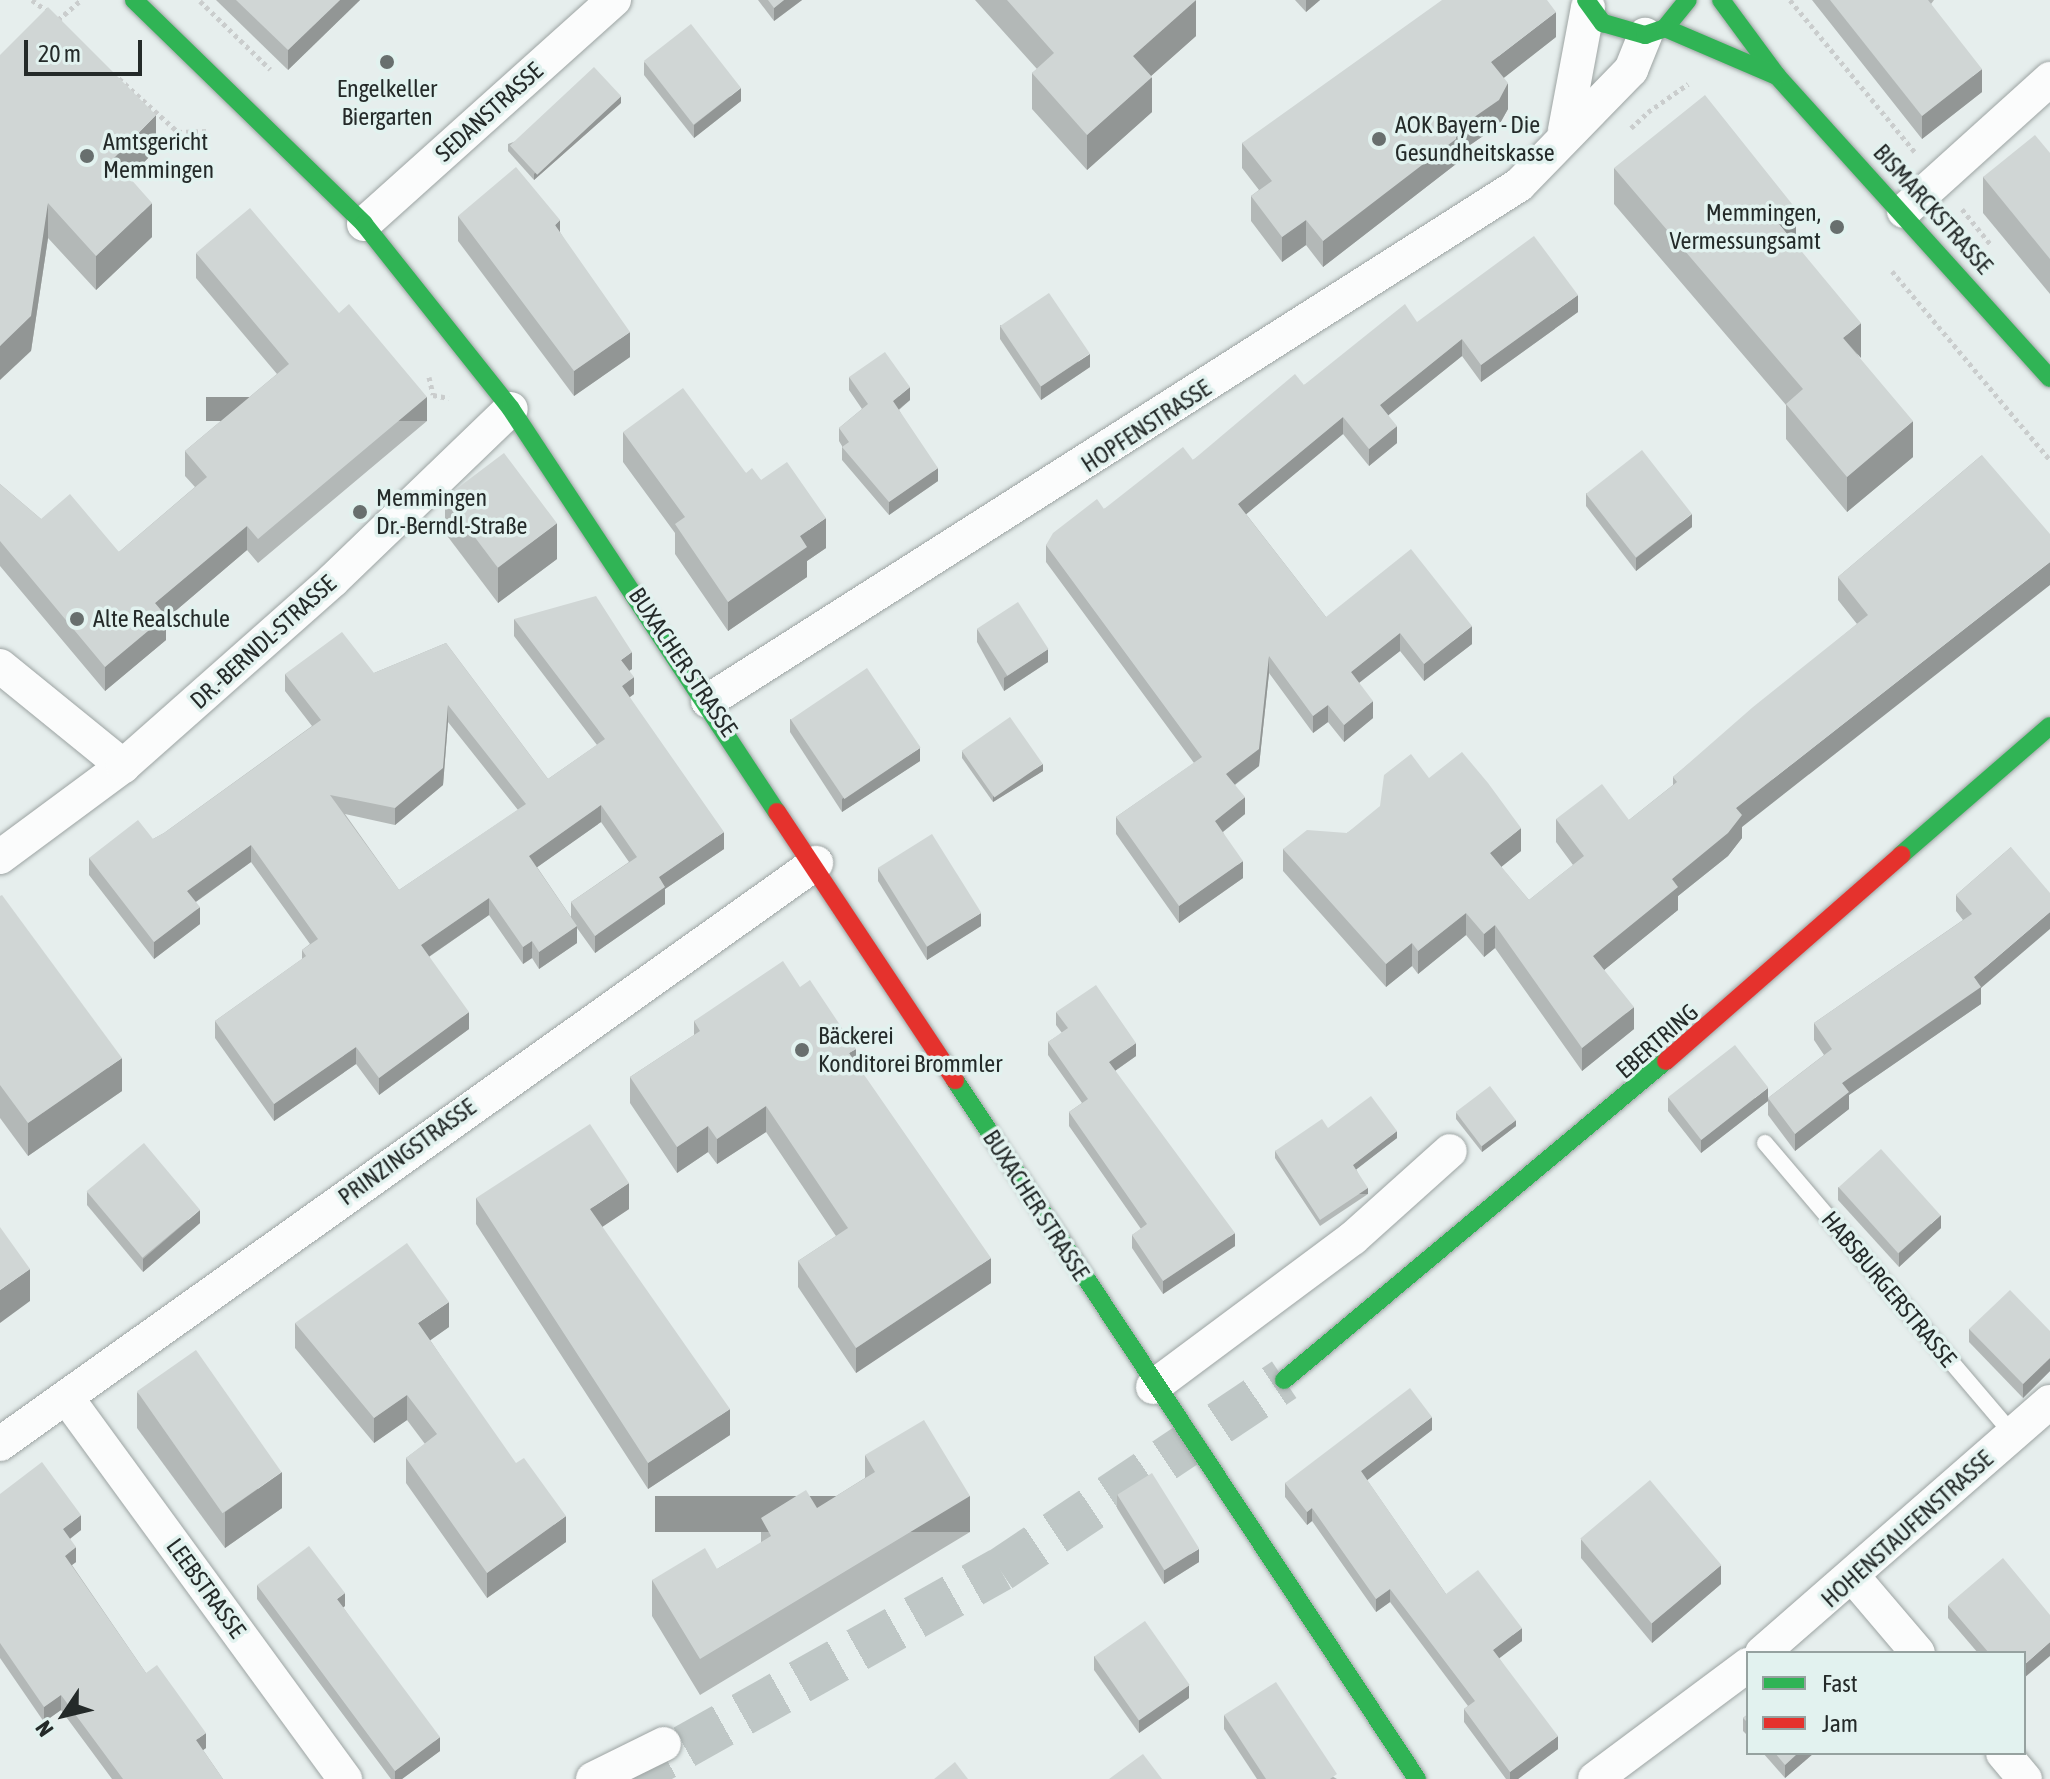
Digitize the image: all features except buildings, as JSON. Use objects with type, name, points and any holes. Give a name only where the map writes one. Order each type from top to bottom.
[{"type":"street","name":"BUXACHER STRASSE","points":[[134,0],[364,224],[511,409],[816,863],[1153,1387],[1417,1779]]},
{"type":"street","name":"SEDANSTRASSE","points":[[364,224],[614,0]]},
{"type":"street","points":[[1655,31],[1688,0]]},
{"type":"street","name":"BISMARCKSTRASSE","points":[[1721,0],[1777,76],[1904,211],[2050,378]]},
{"type":"street","points":[[1565,130],[1587,4]]},
{"type":"street","name":"BISMARCKSTRASSE","points":[[1587,4],[1623,33],[1655,31],[1777,76]]},
{"type":"street","name":"HOPFENSTRASSE","points":[[708,701],[1507,193],[1565,130],[1631,70],[1655,31]]},
{"type":"street","points":[[1904,211],[2050,79]]},
{"type":"street","name":"DR.-BERNDL-STRASSE","points":[[0,857],[123,766],[332,581],[511,409]]},
{"type":"street","points":[[0,666],[123,766]]},
{"type":"street","name":"EBERTRING","points":[[1284,1380],[1501,1205],[2050,726]]},
{"type":"street","name":"PRINZINGSTRASSE","points":[[0,1444],[816,863]]},
{"type":"street","points":[[1153,1387],[1353,1238],[1450,1151]]},
{"type":"street","name":"LEEBSTRASSE","points":[[67,1398],[345,1779]]},
{"type":"street","name":"HOHENSTAUFENSTRASSE","points":[[1765,1651],[1855,1579],[2050,1402]]},
{"type":"street","points":[[1855,1579],[1916,1651]]},
{"type":"street","points":[[1595,1779],[1746,1666]]},
{"type":"street","points":[[593,1779],[664,1744]]},
{"type":"street","points":[[2005,1755],[2025,1779]]},
{"type":"lane","name":"HABSBURGERSTRASSE","points":[[1765,1143],[2013,1434]]},
{"type":"path","points":[[32,0],[69,31]]},
{"type":"path","points":[[58,20],[81,0]]},
{"type":"path","points":[[199,0],[280,79]]},
{"type":"path","points":[[101,61],[178,132],[218,132]]},
{"type":"path","points":[[426,363],[433,395]]},
{"type":"tunnel","points":[[627,1779],[1000,1570],[1284,1380]]},
{"type":"traffic: fast","points":[[134,0],[364,224],[511,409],[777,812]]},
{"type":"traffic: fast","points":[[1586,0],[1603,23],[1645,35],[1665,28],[1688,0]]},
{"type":"traffic: fast","points":[[1721,0],[1777,76],[2050,378]]},
{"type":"traffic: fast","points":[[1665,28],[1777,76]]},
{"type":"traffic: fast","points":[[1901,855],[2050,726]]},
{"type":"traffic: fast","points":[[1284,1380],[1666,1061]]},
{"type":"traffic: fast","points":[[955,1080],[1417,1779]]},
{"type":"traffic: jam","points":[[777,812],[955,1080]]},
{"type":"traffic: jam","points":[[1666,1061],[1901,855]]},
{"type":"place","name":"Engelkeller Biergarten","points":[[387,62]]},
{"type":"place","name":"AOK Bayern - Die Gesundheitskasse","points":[[1379,139]]},
{"type":"place","name":"Amtsgericht Memmingen","points":[[87,156]]},
{"type":"place","name":"Memmingen, Vermessungsamt","points":[[1837,227]]},
{"type":"place","name":"Memmingen Dr.-Berndl-Straße","points":[[360,512]]},
{"type":"place","name":"Alte Realschule","points":[[77,619]]},
{"type":"place","name":"Bäckerei Konditorei Brommler","points":[[802,1050]]}]
